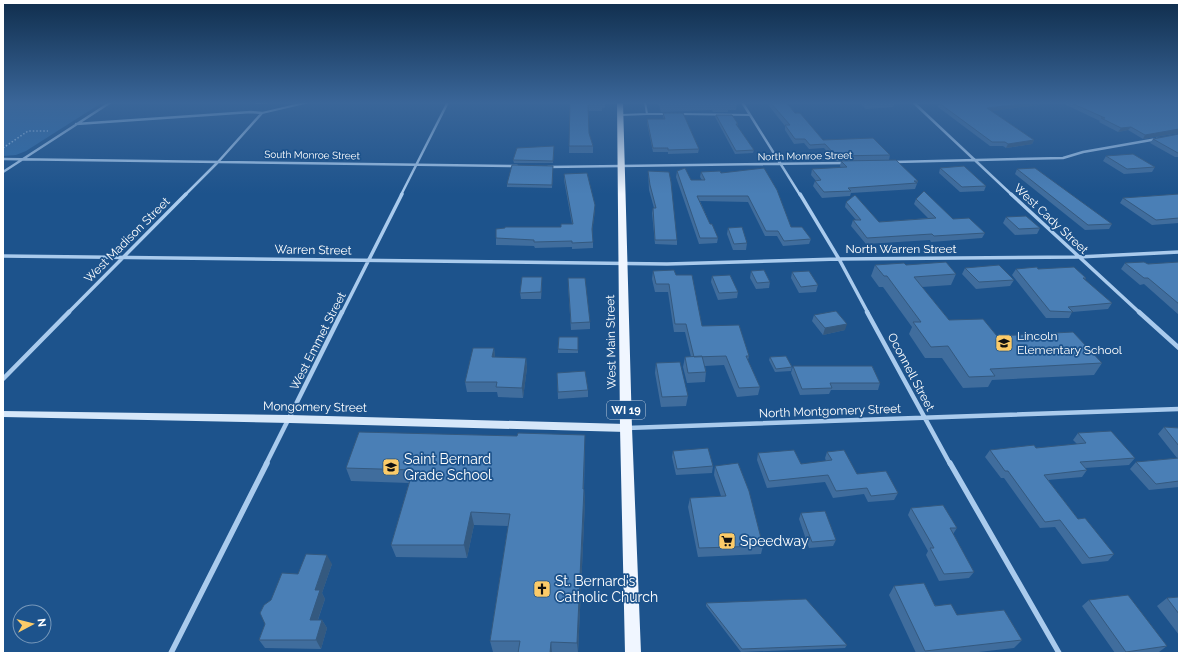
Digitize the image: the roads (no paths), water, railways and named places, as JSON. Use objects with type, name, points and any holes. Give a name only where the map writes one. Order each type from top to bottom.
[{"type":"main road","name":"West Main Street","points":[[621,133],[626,428],[633,653]]},
{"type":"main road","name":"Mongomery Street","points":[[3,414],[290,419],[626,428]]},
{"type":"street","points":[[3,172],[62,133]]},
{"type":"street","name":"West Madison Street","points":[[3,379],[124,258],[218,162],[244,133]]},
{"type":"street","name":"West Emmet Street","points":[[171,653],[433,133]]},
{"type":"street","name":"Oconnell Street","points":[[762,133],[839,259],[924,418],[1059,653]]},
{"type":"street","name":"West Cady Street","points":[[946,133],[1078,257],[1179,348]]},
{"type":"street","points":[[891,162],[1063,158],[1083,152],[1164,137]]},
{"type":"street","name":"South Monroe Street","points":[[3,159],[520,166]]},
{"type":"street","name":"North Monroe Street","points":[[622,167],[852,163]]},
{"type":"street","points":[[544,167],[622,167]]},
{"type":"street","name":"North Warren Street","points":[[623,264],[839,259],[1078,257],[1179,252]]},
{"type":"street","name":"Warren Street","points":[[3,256],[623,264]]},
{"type":"street","name":"North Montgomery Street","points":[[626,428],[1179,409]]},
{"type":"place","name":"Lincoln Elementary School","points":[[1004,343]]},
{"type":"place","name":"Saint Bernard Grade School","points":[[391,467]]},
{"type":"place","name":"Speedway","points":[[727,541]]},
{"type":"place","name":"St. Bernard's Catholic Church","points":[[542,589]]}]
